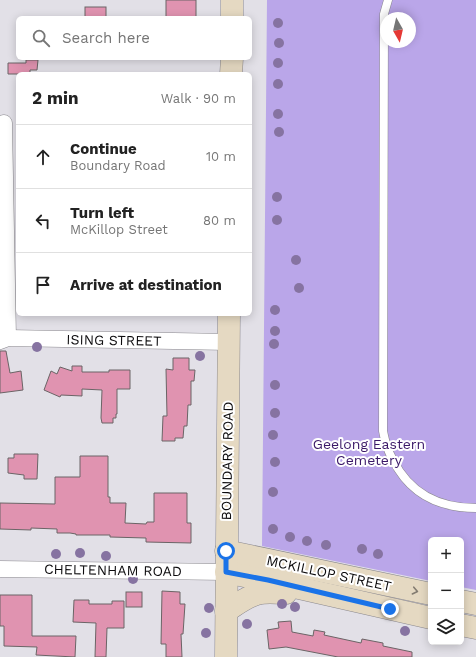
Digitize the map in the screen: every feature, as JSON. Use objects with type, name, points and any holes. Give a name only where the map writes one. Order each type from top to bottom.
[{"type":"street","points":[[232,0],[232,16]]},
{"type":"street","points":[[231,72],[232,60]]},
{"type":"street","points":[[4,123],[4,340]]},
{"type":"street","name":"BOUNDARY ROAD","points":[[226,657],[229,316]]},
{"type":"street","name":"ISING STREET","points":[[4,340],[228,342]]},
{"type":"street","name":"CHELTENHAM ROAD","points":[[0,569],[226,562]]},
{"type":"street","name":"MCKILLOP STREET","points":[[226,562],[268,580],[428,617]]},
{"type":"street","name":"MCKILLOP STREET","points":[[226,562],[428,594]]},
{"type":"street","points":[[226,611],[248,597],[257,594],[287,593],[309,590]]},
{"type":"street","points":[[464,602],[476,604]]},
{"type":"street","points":[[464,626],[476,628]]},
{"type":"lane","points":[[388,0],[384,14],[383,431],[387,448],[398,469],[410,484],[426,497],[446,504],[465,508],[476,508]]},
{"type":"green space","name":"Geelong Eastern Cemetery","points":[[267,0],[476,0],[476,590],[464,588],[464,537],[428,537],[428,580],[262,546]]},
{"type":"building","points":[[166,0],[196,0],[196,16],[166,16]]},
{"type":"building","points":[[85,7],[106,7],[106,16],[85,16]]},
{"type":"building","points":[[26,60],[38,60],[37,70],[8,74],[8,63],[26,63]]},
{"type":"building","points":[[0,351],[6,351],[10,373],[21,371],[23,390],[0,393]]},
{"type":"building","points":[[173,358],[189,358],[189,370],[195,370],[194,381],[191,381],[191,405],[188,405],[187,426],[184,426],[183,438],[175,438],[175,441],[162,441],[163,416],[167,416],[166,369],[173,370]]},
{"type":"building","points":[[72,366],[82,366],[82,372],[130,370],[130,389],[117,389],[117,414],[116,418],[113,418],[113,423],[102,423],[102,390],[82,389],[82,396],[61,395],[60,397],[44,390],[51,371],[57,374],[60,367],[72,371]]},
{"type":"building","points":[[14,454],[38,454],[37,479],[24,479],[24,475],[8,473],[8,458],[14,458]]},
{"type":"building","points":[[80,456],[108,456],[108,497],[110,497],[110,503],[126,503],[125,523],[146,524],[147,522],[154,522],[154,493],[187,493],[187,523],[191,523],[191,543],[146,542],[146,538],[110,537],[110,535],[76,535],[70,533],[57,533],[57,529],[0,529],[0,503],[55,504],[55,477],[80,477]]},
{"type":"building","points":[[162,591],[180,592],[180,604],[185,604],[183,634],[181,634],[182,657],[166,657],[166,644],[161,644]]},
{"type":"building","points":[[126,592],[142,592],[142,607],[126,607]]},
{"type":"building","points":[[0,595],[32,595],[32,636],[76,636],[75,657],[36,655],[37,647],[4,646],[4,626],[0,626]]},
{"type":"building","points":[[74,600],[89,600],[89,604],[112,604],[112,601],[124,601],[124,628],[107,628],[106,657],[95,657],[96,623],[73,622]]},
{"type":"building","points":[[291,621],[292,632],[313,636],[314,630],[325,632],[324,635],[361,643],[362,639],[383,643],[383,646],[412,652],[412,657],[338,657],[286,647],[269,649],[267,630],[279,628],[278,622]]},
{"type":"route","points":[[226,551],[226,572],[268,580],[390,609]]}]
